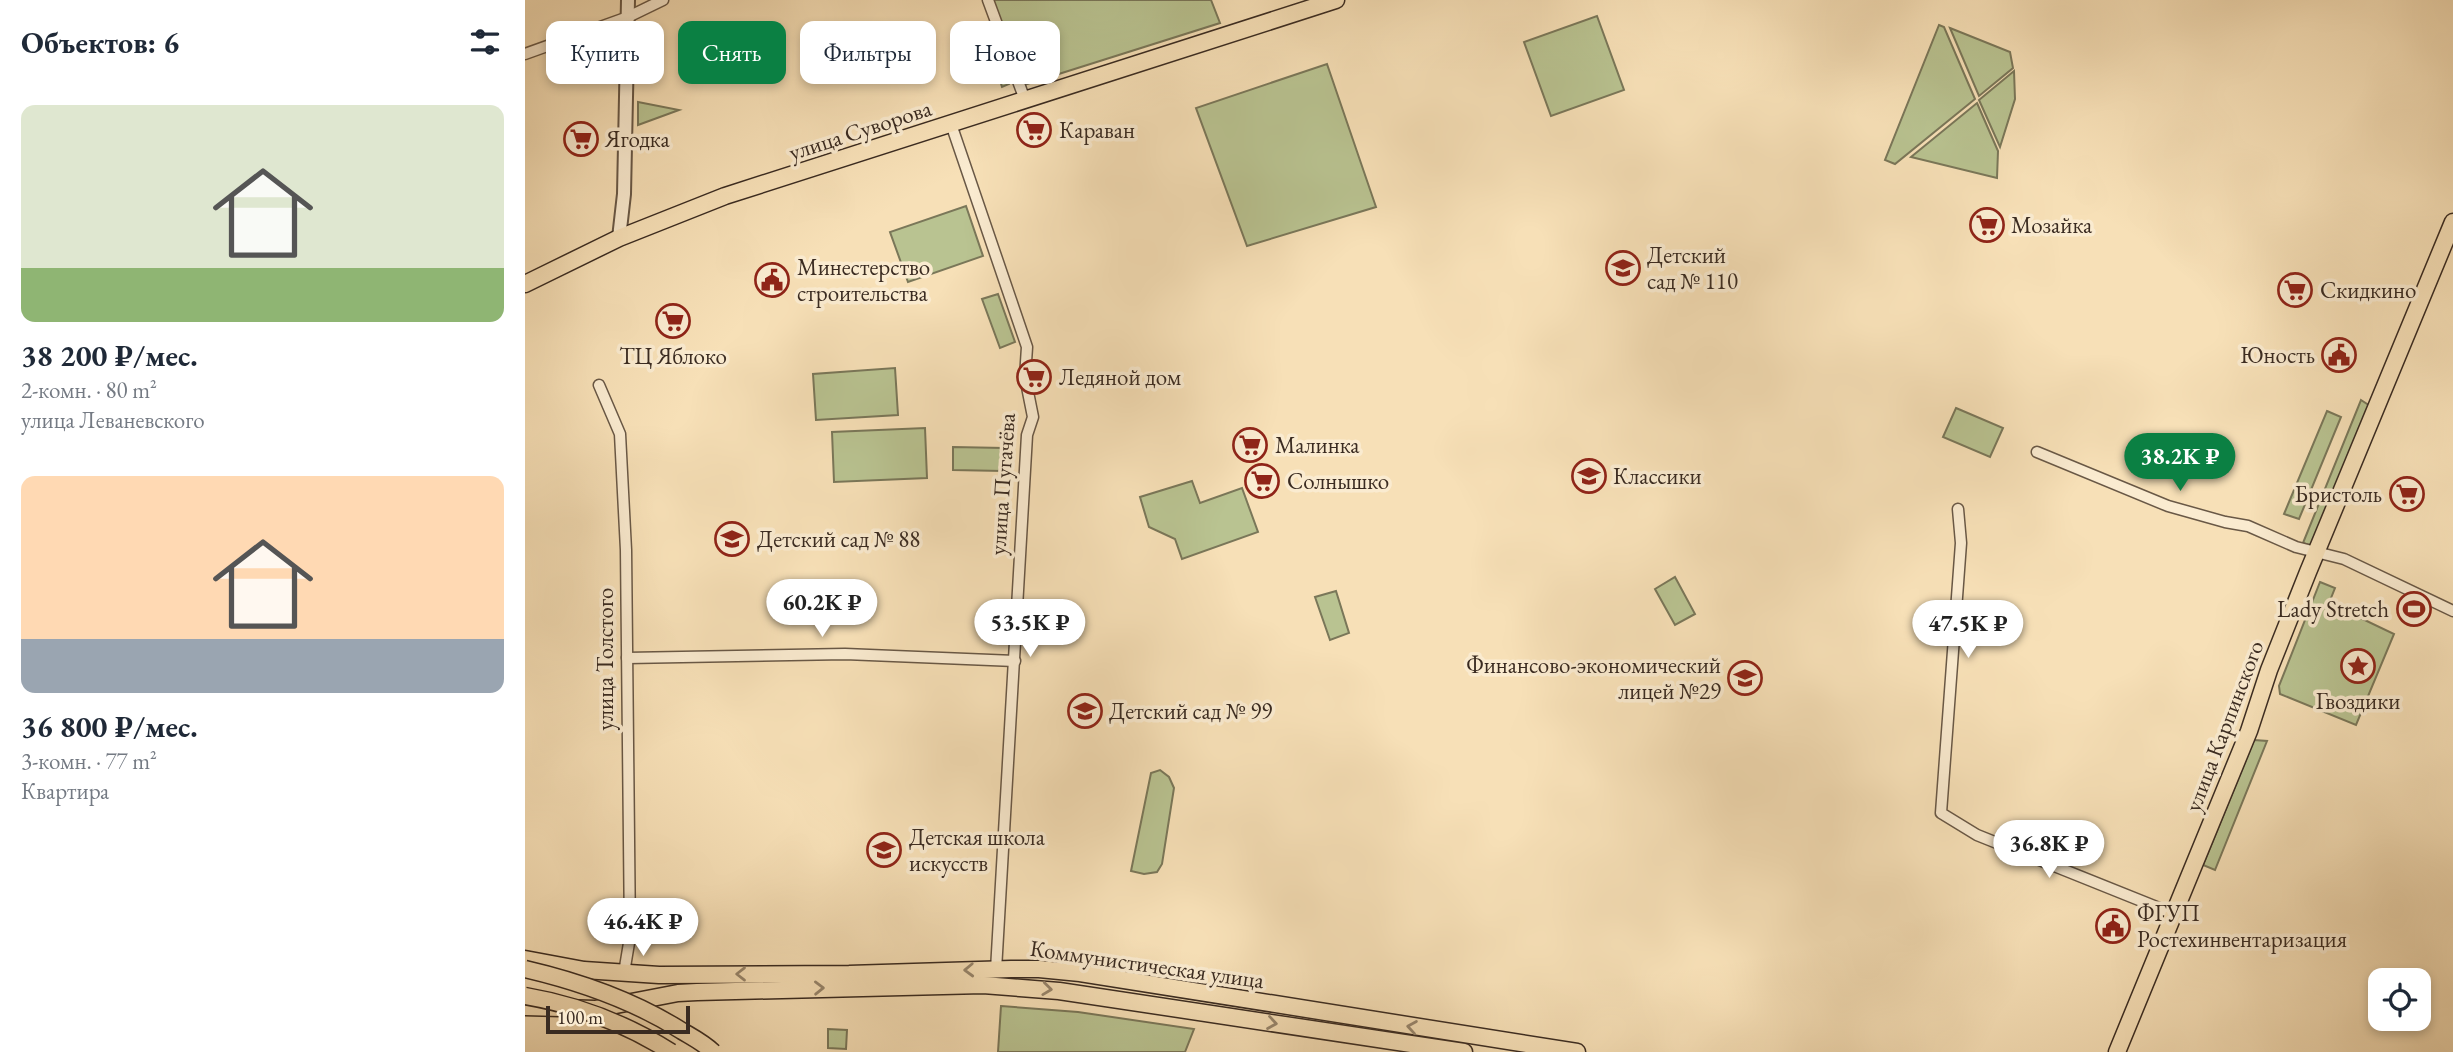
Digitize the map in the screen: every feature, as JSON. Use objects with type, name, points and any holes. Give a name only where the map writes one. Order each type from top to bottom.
[{"type":"main road","name":"улица Суворова","points":[[525,284],[619,238],[725,196],[1336,0]]},
{"type":"main road","name":"улица Карпинского","points":[[2117,1052],[2249,731],[2269,670],[2316,553],[2453,222]]},
{"type":"main road","name":"Коммунистическая улица","points":[[525,959],[624,974],[849,974],[995,978],[1059,991],[1464,1052]]},
{"type":"main road","points":[[525,969],[600,990],[631,1002],[713,1052]]},
{"type":"main road","name":"Коммунистическая улица","points":[[525,1007],[596,1009],[678,993],[995,978],[1039,969],[1577,1052]]},
{"type":"main road","points":[[599,996],[611,986],[606,972]]},
{"type":"main road","points":[[525,1007],[599,996],[678,993]]},
{"type":"main road","points":[[525,996],[565,1003],[589,1011],[630,1028],[671,1052]]},
{"type":"street","points":[[619,238],[624,194],[628,0]]},
{"type":"street","points":[[525,54],[628,17],[663,0]]},
{"type":"street","points":[[988,0],[1025,100]]},
{"type":"street","name":"улица Пугачёва","points":[[951,124],[1027,347],[1025,377],[1033,417],[1027,435],[995,978]]},
{"type":"street","name":"улица Толстого","points":[[599,385],[620,434],[626,550],[630,937],[624,974]]},
{"type":"street","points":[[2036,452],[2168,506],[2248,526],[2296,547],[2344,559],[2453,611]]},
{"type":"street","points":[[1958,509],[1961,543],[1941,813],[1977,835],[2174,914]]},
{"type":"street","points":[[627,658],[845,654],[1015,661]]},
{"type":"green space","points":[[992,0],[1211,0],[1220,23],[1060,74],[1060,21],[1000,21]]},
{"type":"green space","points":[[1597,16],[1624,90],[1551,116],[1524,42]]},
{"type":"green space","points":[[1939,25],[1944,27],[1975,99],[1895,164],[1885,160]]},
{"type":"green space","points":[[1950,28],[2010,52],[2013,68],[1979,96]]},
{"type":"green space","points":[[1327,64],[1376,207],[1247,246],[1196,108]]},
{"type":"green space","points":[[2014,71],[2015,99],[2000,147],[1979,100]]},
{"type":"green space","points":[[638,102],[679,110],[638,125]]},
{"type":"green space","points":[[1977,103],[1998,151],[1997,178],[1911,157]]},
{"type":"green space","points":[[966,206],[983,256],[908,282],[890,232]]},
{"type":"green space","points":[[998,294],[1015,342],[1000,348],[982,299]]},
{"type":"green space","points":[[895,368],[898,415],[816,420],[813,374]]},
{"type":"green space","points":[[2361,400],[2370,406],[2312,546],[2303,543]]},
{"type":"green space","points":[[1956,408],[2003,428],[1990,457],[1943,437]]},
{"type":"green space","points":[[2327,411],[2341,417],[2299,519],[2284,514]]},
{"type":"green space","points":[[925,428],[927,478],[834,482],[832,432]]},
{"type":"green space","points":[[953,447],[1004,448],[1003,471],[953,470]]},
{"type":"green space","points":[[1192,481],[1200,503],[1242,488],[1258,532],[1182,559],[1175,539],[1149,527],[1140,497]]},
{"type":"green space","points":[[1675,577],[1695,614],[1675,625],[1655,589]]},
{"type":"green space","points":[[2320,582],[2335,588],[2329,603],[2394,634],[2356,725],[2280,694],[2279,686]]},
{"type":"green space","points":[[1336,591],[1349,633],[1330,640],[1315,597]]},
{"type":"green space","points":[[2254,740],[2267,741],[2215,870],[2203,865]]},
{"type":"green space","points":[[1160,770],[1169,777],[1174,788],[1162,864],[1157,872],[1144,874],[1131,871],[1151,773]]},
{"type":"green space","points":[[1001,1006],[1078,1012],[1194,1029],[1185,1052],[998,1052]]},
{"type":"green space","points":[[828,1029],[847,1030],[846,1049],[828,1048]]},
{"type":"place","name":"Караван","points":[[1034,130]]},
{"type":"place","name":"Ягодка","points":[[581,139]]},
{"type":"place","name":"Мозайка","points":[[1987,225]]},
{"type":"place","name":"Детский сад № 110","points":[[1623,268]]},
{"type":"place","name":"Минестерство строительства","points":[[772,280]]},
{"type":"place","name":"Скидкино","points":[[2295,290]]},
{"type":"place","name":"ТЦ Яблоко","points":[[673,321]]},
{"type":"place","name":"Юность","points":[[2339,355]]},
{"type":"place","name":"Ледяной дом","points":[[1034,377]]},
{"type":"place","name":"Малинка","points":[[1250,445]]},
{"type":"place","name":"Классики","points":[[1589,476]]},
{"type":"place","name":"Солнышко","points":[[1262,481]]},
{"type":"place","name":"Бристоль","points":[[2407,494]]},
{"type":"place","name":"Детский сад № 88","points":[[732,539]]},
{"type":"place","name":"Lady Stretch","points":[[2414,609]]},
{"type":"place","name":"Гвоздики","points":[[2358,666]]},
{"type":"place","name":"Финансово-экономический лицей №29","points":[[1745,678]]},
{"type":"place","name":"Детский сад № 99","points":[[1085,711]]},
{"type":"place","name":"Детская школа искусств","points":[[884,850]]},
{"type":"place","name":"ФГУП Ростехинвентаризация","points":[[2113,926]]}]
